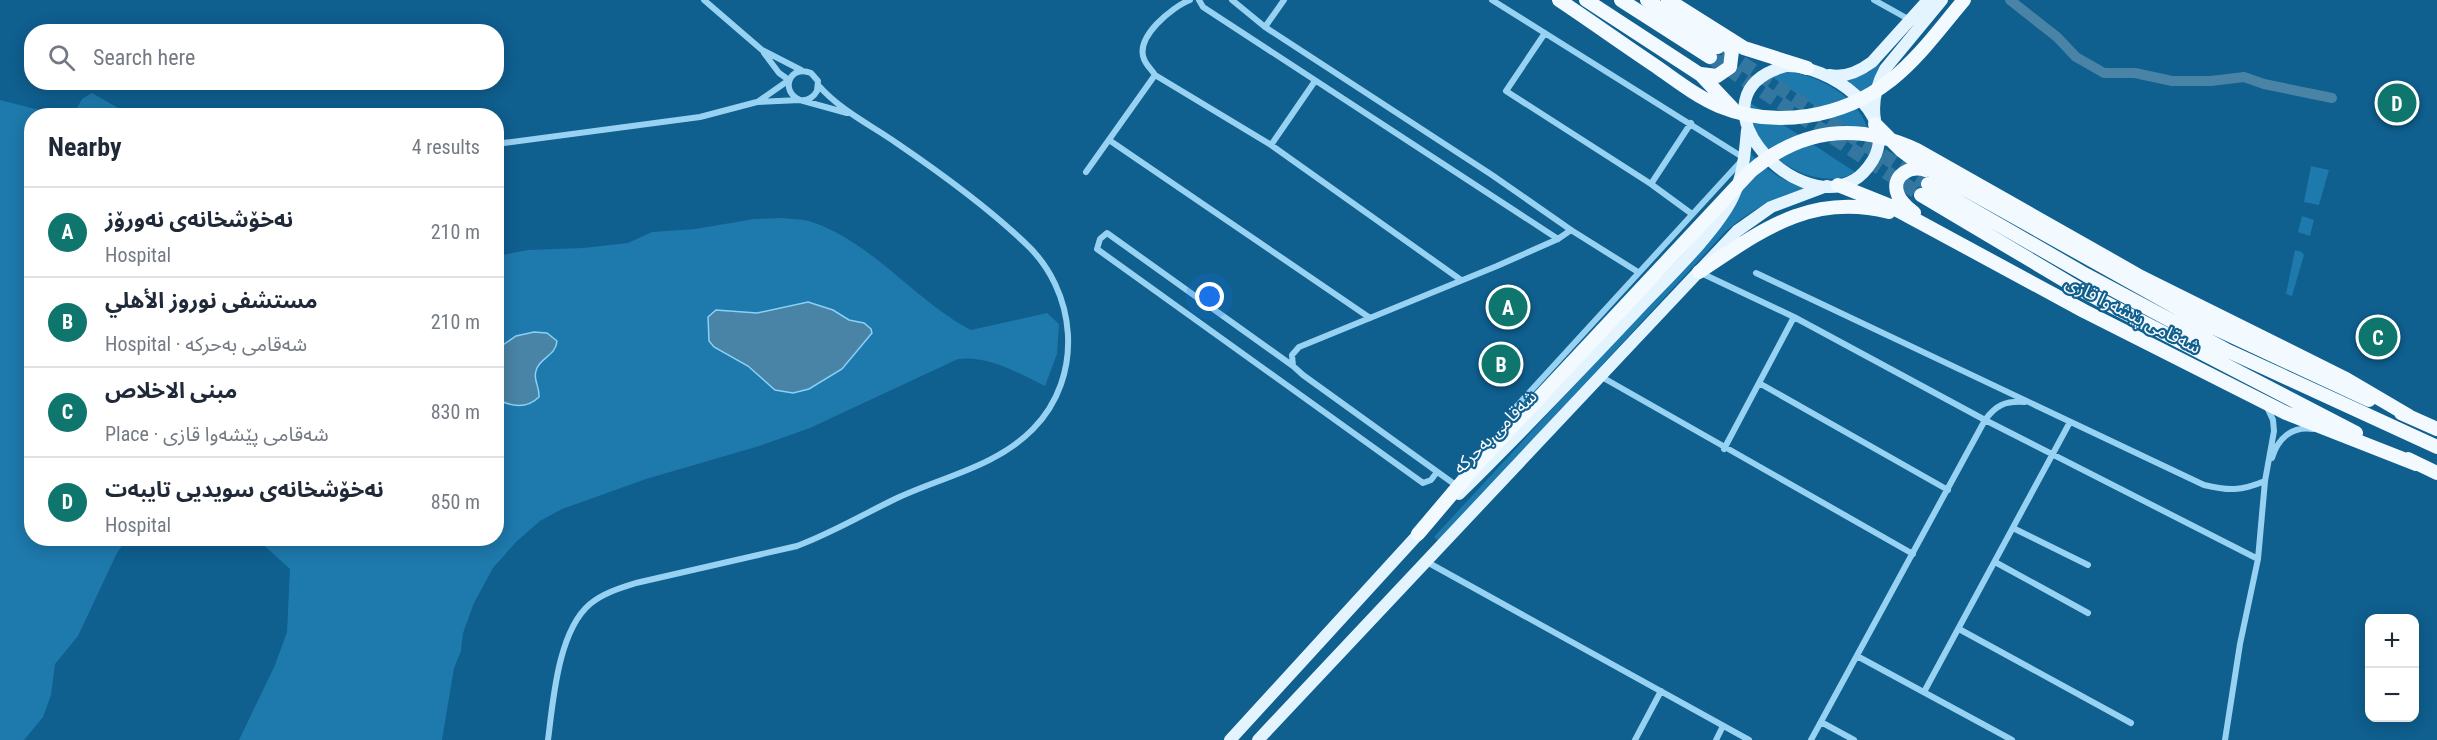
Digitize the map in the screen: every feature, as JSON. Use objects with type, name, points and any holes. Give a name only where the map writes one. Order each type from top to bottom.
[{"type":"highway","points":[[1559,0],[1708,100],[1748,115],[1787,118],[1825,112],[1860,100],[1889,82],[1915,58],[1964,0]]},
{"type":"highway","name":"شەقامی پێشەوا قازی","points":[[1586,0],[1694,70],[1714,87],[1746,126]]},
{"type":"highway","points":[[1621,0],[1714,52],[1647,0]]},
{"type":"highway","name":"شەقامی پێشەوا قازی","points":[[1668,0],[1743,48],[1813,70]]},
{"type":"highway","points":[[1694,70],[1707,76],[1717,76],[1726,72],[1731,64],[1733,54],[1730,45],[1712,29]]},
{"type":"highway","name":"شەقامی پێشەوا قازی","points":[[1875,124],[1902,151],[1929,185],[2079,289],[2219,364],[2416,464]]},
{"type":"highway","points":[[1418,534],[1457,486],[1511,427],[1751,171],[1778,151],[1816,136],[1834,132],[1862,132],[1890,138],[1923,153],[2141,277],[2346,379],[2409,416]]},
{"type":"highway","points":[[1929,185],[1916,168],[1909,169],[1899,177],[1896,190],[1902,202],[1937,230]]},
{"type":"highway","name":"شەقامی پێشەوا قازی","points":[[1929,185],[2206,324],[2348,392],[2437,429]]},
{"type":"highway","name":"شەقامی پێشەوا قازی","points":[[1929,185],[2086,275],[2226,350],[2437,447]]},
{"type":"highway","name":"شەقامی پێشەوا قازی","points":[[1833,186],[1888,205],[2084,311],[2258,399],[2331,432],[2437,473]]},
{"type":"highway","points":[[1699,272],[1770,226],[1796,214],[1824,208],[1854,206],[1883,211],[1959,242]]},
{"type":"main road","points":[[1746,126],[1746,100],[1761,77],[1786,66],[1834,76],[1862,70],[1872,63],[1928,0]]},
{"type":"main road","points":[[1833,186],[1857,179],[1873,160],[1880,140],[1875,124],[1874,100],[1880,78],[1891,60],[1942,0]]},
{"type":"main road","name":"شەقامی پێشەوا قازی","points":[[1813,70],[1833,78],[1854,93],[1863,103],[1875,124]]},
{"type":"main road","name":"شەقامی پێشەوا قازی","points":[[1746,126],[1768,158],[1785,171],[1806,182],[1833,186]]},
{"type":"main road","name":"شەقامی بەحرکە","points":[[1230,740],[1418,534],[1594,357],[1723,215],[1734,196],[1744,158],[1746,126]]},
{"type":"main road","name":"شەقامی بەحرکە","points":[[1258,740],[1428,562],[1737,231],[1771,207],[1833,186]]},
{"type":"street","points":[[704,0],[762,50],[779,73],[789,80]]},
{"type":"street","points":[[1190,0],[1177,5],[1159,21],[1144,43],[1143,59],[1155,75],[1271,146],[1461,280]]},
{"type":"street","points":[[1199,0],[1203,7],[1558,239]]},
{"type":"street","points":[[1232,0],[1265,27],[1638,272]]},
{"type":"street","points":[[1265,27],[1284,0]]},
{"type":"street","points":[[1492,0],[1744,158],[1515,408],[1510,418],[1511,427]]},
{"type":"street","points":[[1874,0],[1910,21]]},
{"type":"street","points":[[1545,33],[1506,91],[1651,184],[1692,214]]},
{"type":"street","points":[[548,740],[565,647],[573,624],[592,602],[636,583],[797,546],[819,538],[895,499],[982,463],[1011,446],[1033,429],[1054,397],[1067,362],[1066,311],[1055,282],[1038,256],[1007,226],[922,161],[850,114],[818,85],[814,75],[762,50]]},
{"type":"street","points":[[757,102],[801,70]]},
{"type":"street","points":[[1086,172],[1155,75]]},
{"type":"street","points":[[789,80],[789,91],[793,97],[850,114]]},
{"type":"street","points":[[1271,146],[1316,81]]},
{"type":"street","points":[[504,143],[689,118],[757,102],[808,100],[813,96],[818,85]]},
{"type":"street","points":[[1651,184],[1691,123]]},
{"type":"street","points":[[1109,140],[1370,318]]},
{"type":"street","points":[[1293,366],[1292,356],[1299,347],[1558,239],[1571,230]]},
{"type":"street","points":[[1437,472],[1431,480],[1423,483],[1097,249],[1100,238],[1107,233],[1457,486]]},
{"type":"street","points":[[1699,272],[1794,317],[2052,455],[2258,559]]},
{"type":"street","points":[[1756,273],[2204,485],[2225,490],[2243,489],[2265,481]]},
{"type":"street","points":[[1724,449],[1794,317]]},
{"type":"street","points":[[1600,376],[1724,449],[1912,554]]},
{"type":"street","points":[[1759,383],[1948,490]]},
{"type":"street","points":[[2225,740],[2240,644],[2258,559],[2273,420],[2268,409],[2258,399]]},
{"type":"street","points":[[1811,740],[1985,420],[1993,409],[2002,404],[2030,403]]},
{"type":"street","points":[[1924,692],[2070,422]]},
{"type":"street","points":[[2265,481],[2274,452],[2286,435],[2298,429],[2331,432]]},
{"type":"street","points":[[2013,528],[2088,566]]},
{"type":"street","points":[[1428,562],[1749,740]]},
{"type":"street","points":[[1995,562],[2088,613]]},
{"type":"street","points":[[1959,629],[2131,723]]},
{"type":"street","points":[[1857,656],[2012,740]]},
{"type":"street","points":[[1635,740],[1661,691]]},
{"type":"street","points":[[1821,722],[1854,740]]},
{"type":"street","points":[[1716,740],[1723,726]]},
{"type":"shaded area","points":[[1881,59],[1872,88],[1871,102],[1847,80],[1869,72]]},
{"type":"shaded area","points":[[1785,71],[1814,78],[1841,93],[1861,115],[1868,129],[1871,144],[1772,77]]},
{"type":"shaded area","points":[[92,93],[118,108],[77,108],[82,99]]},
{"type":"shaded area","points":[[0,100],[31,108],[24,108],[24,546],[122,546],[78,636],[55,664],[51,695],[43,717],[24,740],[0,740]]},
{"type":"shaded area","points":[[1749,102],[1855,172],[1839,178],[1820,178],[1802,173],[1784,164],[1768,151],[1757,136],[1750,119]]},
{"type":"shaded area","points":[[1748,151],[1774,174],[1806,188],[1763,205],[1726,231],[1439,541],[1434,537],[1724,223],[1735,205],[1741,188]]},
{"type":"shaded area","points":[[2311,166],[2329,170],[2319,205],[2304,202]]},
{"type":"shaded area","points":[[2302,216],[2314,220],[2310,236],[2298,232]]},
{"type":"shaded area","points":[[781,218],[809,221],[832,230],[853,242],[931,304],[971,330],[1047,313],[1059,324],[1057,354],[1045,386],[992,362],[969,358],[958,359],[810,428],[756,447],[646,479],[562,509],[540,521],[516,542],[493,568],[474,603],[454,668],[442,740],[239,740],[275,665],[287,632],[290,569],[265,546],[504,546],[504,255],[528,250],[583,248],[628,243],[652,232],[695,229],[754,219]]},
{"type":"shaded area","points":[[2295,250],[2304,255],[2292,296],[2286,294]]},
{"type":"shaded area","points":[[808,302],[833,310],[849,320],[864,323],[872,333],[842,369],[809,389],[793,393],[775,390],[748,366],[714,347],[709,341],[708,317],[716,310],[757,313]]},
{"type":"shaded area","points":[[534,332],[547,333],[557,341],[552,353],[537,368],[539,397],[529,404],[519,406],[504,403],[504,344],[516,336]]},
{"type":"waterway","points":[[2010,0],[2057,37],[2076,57],[2104,73],[2135,73],[2172,81],[2211,81],[2244,77],[2264,84],[2332,98]]},
{"type":"tunnel","points":[[1724,51],[1928,184]]},
{"type":"tunnel","points":[[1710,57],[1921,195]]},
{"type":"place","name":"نەخۆشخانەی سویدیی تایبەت","points":[[2397,103]]},
{"type":"place","name":"نەخۆشخانەی نەورۆز","points":[[1508,307]]},
{"type":"place","name":"مبنى الاخلاص","points":[[2378,337]]},
{"type":"place","name":"مستشفى نوروز الأهلي","points":[[1501,364]]}]
